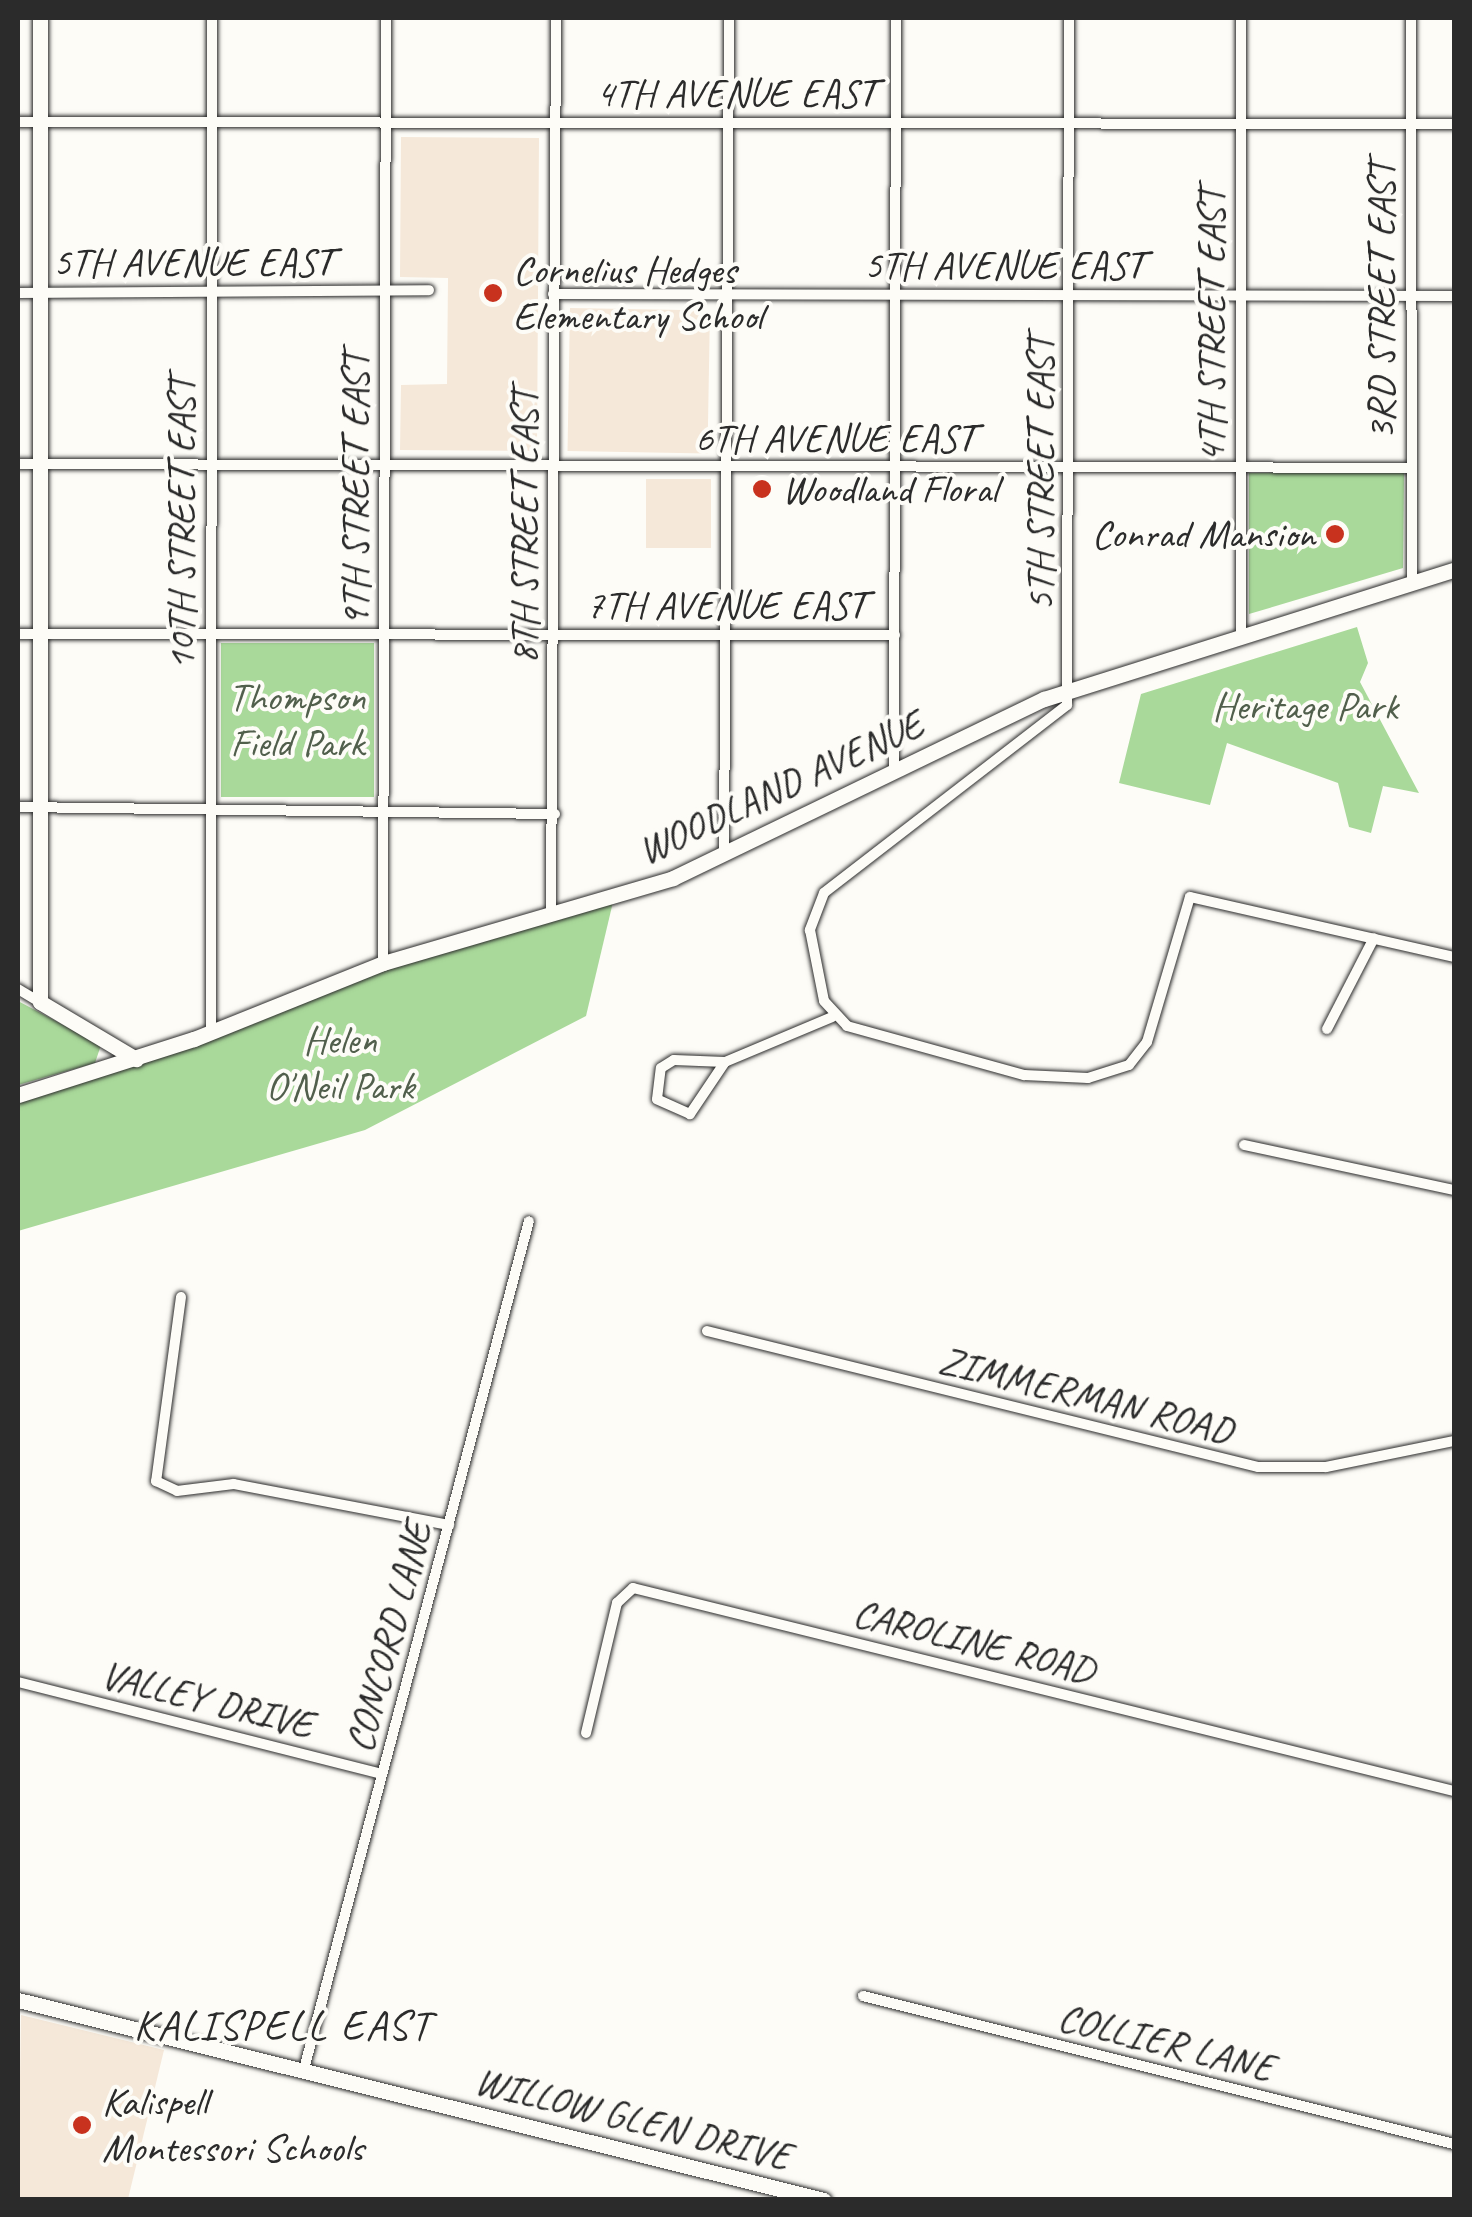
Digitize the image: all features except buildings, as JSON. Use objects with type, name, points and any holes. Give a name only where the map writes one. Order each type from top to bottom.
[{"type":"street","points":[[40,18],[40,1002]]},
{"type":"street","name":"10TH STREET EAST","points":[[210,1031],[212,18]]},
{"type":"street","name":"9TH STREET EAST","points":[[383,964],[386,18]]},
{"type":"street","name":"8TH STREET EAST","points":[[551,916],[556,814],[552,465],[556,18]]},
{"type":"street","points":[[724,856],[729,18]]},
{"type":"street","points":[[894,770],[896,18]]},
{"type":"street","name":"5TH STREET EAST","points":[[1069,18],[1070,690]]},
{"type":"street","name":"4TH STREET EAST","points":[[1241,636],[1242,18]]},
{"type":"street","name":"3RD STREET EAST","points":[[1410,18],[1412,584]]},
{"type":"street","name":"4TH AVENUE EAST","points":[[18,122],[1454,124]]},
{"type":"street","name":"5TH AVENUE EAST","points":[[18,293],[212,295],[429,290]]},
{"type":"street","name":"5TH AVENUE EAST","points":[[553,294],[1454,296]]},
{"type":"street","name":"6TH AVENUE EAST","points":[[18,464],[895,470],[1412,468]]},
{"type":"street","name":"WOODLAND AVENUE","points":[[18,1095],[136,1059],[383,964],[551,916],[724,856],[894,770],[1070,690],[1454,570]]},
{"type":"street","name":"7TH AVENUE EAST","points":[[18,634],[894,635]]},
{"type":"street","points":[[832,1017],[810,940],[824,894],[1063,714],[1070,690]]},
{"type":"street","points":[[18,807],[556,814]]},
{"type":"street","points":[[726,1062],[690,1114],[657,1099],[661,1068],[674,1060],[726,1062],[832,1017],[1024,1075],[1117,1071],[1147,1042],[1190,897],[1454,957]]},
{"type":"street","points":[[1326,1029],[1374,938]]},
{"type":"street","points":[[18,989],[136,1059]]},
{"type":"street","points":[[1244,1145],[1454,1190]]},
{"type":"street","name":"CONCORD LANE","points":[[304,2070],[530,1221]]},
{"type":"street","points":[[181,1297],[156,1481],[178,1492],[234,1484],[449,1526]]},
{"type":"street","name":"ZIMMERMAN ROAD","points":[[707,1332],[1258,1467],[1326,1466],[1454,1441]]},
{"type":"street","name":"CAROLINE ROAD","points":[[586,1734],[617,1603],[633,1588],[1454,1791]]},
{"type":"street","name":"VALLEY DRIVE","points":[[18,1682],[382,1774]]},
{"type":"street","name":"COLLIER LANE","points":[[863,1996],[1454,2144]]},
{"type":"street","name":"WILLOW GLEN DRIVE","points":[[18,2000],[824,2200]]},
{"type":"shaded area","name":"Cornelius Hedges Elementary School","points":[[401,137],[539,138],[537,451],[400,450],[401,385],[447,384],[448,278],[400,277]]},
{"type":"shaded area","points":[[570,308],[710,310],[707,453],[568,451]]},
{"type":"shaded area","points":[[646,479],[711,479],[711,548],[646,548]]},
{"type":"shaded area","name":"Kalispell Montessori Schools","points":[[21,2015],[164,2050],[128,2199],[18,2199]]},
{"type":"green space","points":[[1404,472],[1403,568],[1249,614],[1249,473]]},
{"type":"green space","name":"Heritage Park","points":[[1357,627],[1368,663],[1360,682],[1419,793],[1383,786],[1371,833],[1349,827],[1338,783],[1227,743],[1210,805],[1119,783],[1141,694]]},
{"type":"green space","name":"Thompson Field Park","points":[[221,643],[374,643],[374,797],[221,797]]},
{"type":"green space","name":"Helen O'Neil Park","points":[[613,902],[586,1016],[365,1130],[18,1231],[18,1103],[381,972]]},
{"type":"green space","points":[[18,1001],[101,1045],[95,1063],[18,1085]]},
{"type":"place","name":"Cornelius Hedges Elementary School","points":[[493,293]]},
{"type":"place","name":"Woodland Floral","points":[[762,489]]},
{"type":"place","name":"Conrad Mansion","points":[[1335,534]]},
{"type":"place","name":"Kalispell Montessori Schools","points":[[82,2125]]},
{"type":"district","name":"KALISPELL EAST","points":[[283,2026]]}]
